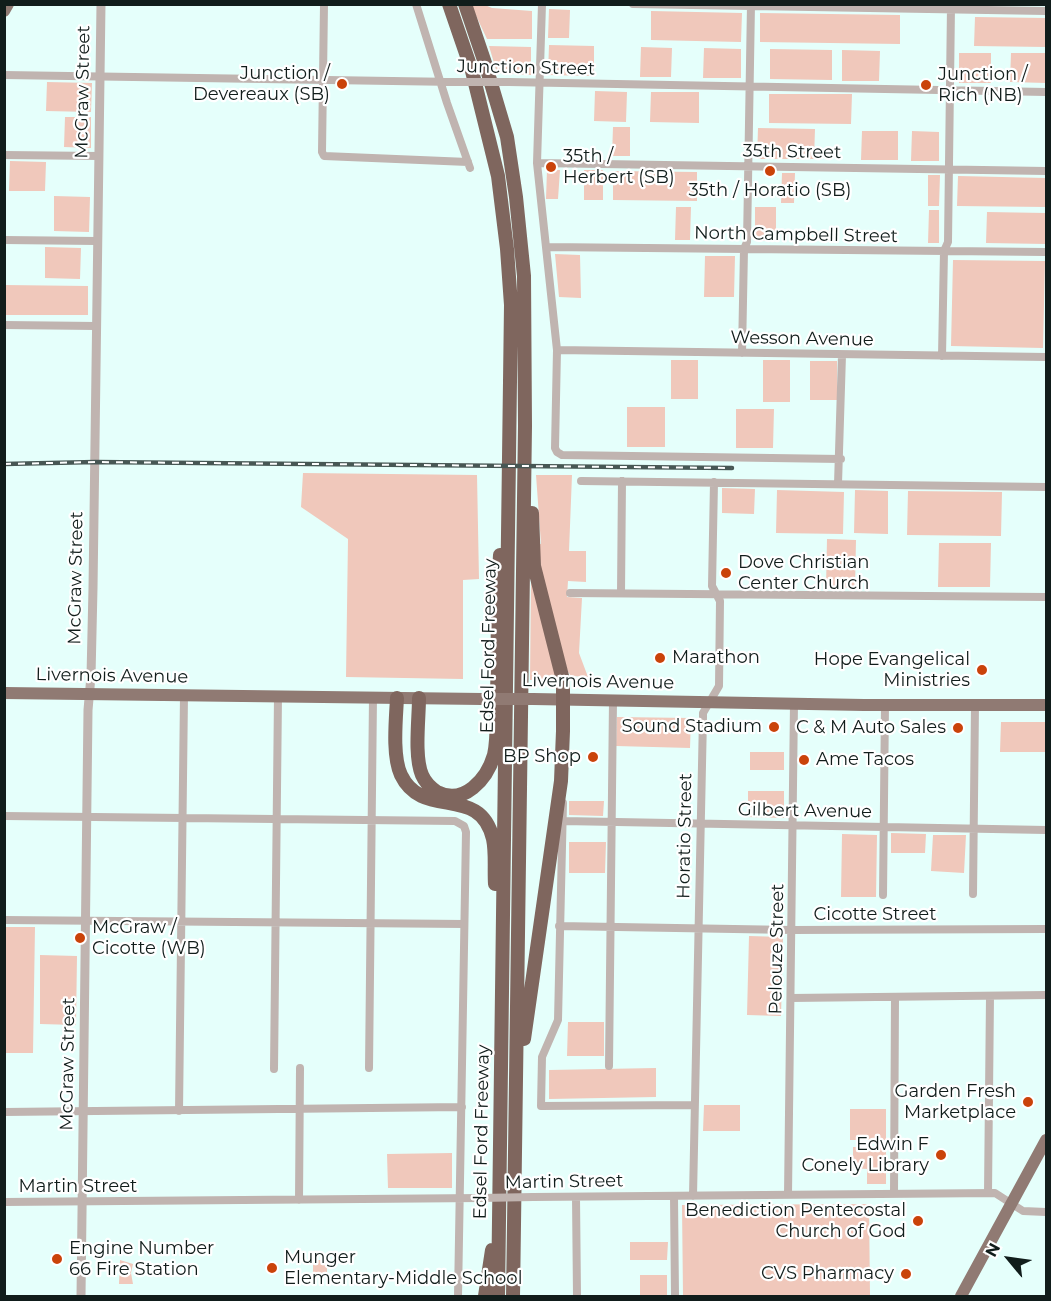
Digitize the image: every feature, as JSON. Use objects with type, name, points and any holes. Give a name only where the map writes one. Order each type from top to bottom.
[{"type":"highway","name":"Edsel Ford Freeway","points":[[449,4],[475,81],[494,157],[504,217],[511,305],[498,1296]]},
{"type":"highway","name":"Edsel Ford Freeway","points":[[465,4],[486,63],[507,137],[524,276],[525,426],[513,1296]]},
{"type":"highway","points":[[515,1107],[561,781],[559,700],[563,680],[534,566],[529,448],[525,426]]},
{"type":"highway","points":[[419,698],[419,747],[422,775],[438,792],[454,796],[465,794],[484,777],[495,751],[502,487],[509,449]]},
{"type":"highway","points":[[397,698],[397,756],[405,781],[414,791],[428,800],[463,805],[474,810],[485,820],[493,838],[496,1000],[501,1033]]},
{"type":"highway","points":[[485,1296],[499,1210]]},
{"type":"highway","points":[[514,1223],[518,1258],[518,1296]]},
{"type":"main road","points":[[5,11],[8,4]]},
{"type":"main road","name":"Livernois Avenue","points":[[4,693],[885,705],[1047,705]]},
{"type":"main road","points":[[961,1296],[1047,1140]]},
{"type":"street","name":"McGraw Street","points":[[81,1296],[100,4]]},
{"type":"street","points":[[324,4],[322,152],[324,156],[469,165],[416,4]]},
{"type":"street","points":[[542,4],[537,163],[557,350],[555,448],[557,452],[562,454],[840,459]]},
{"type":"street","points":[[633,4],[951,7],[1047,11]]},
{"type":"street","points":[[742,353],[744,249],[747,242],[751,5]]},
{"type":"street","points":[[942,356],[944,251],[948,242],[951,7]]},
{"type":"street","name":"Junction Street","points":[[4,75],[1047,92]]},
{"type":"street","points":[[4,155],[99,156]]},
{"type":"street","name":"35th Street","points":[[537,163],[1047,171]]},
{"type":"street","points":[[4,240],[97,241]]},
{"type":"street","name":"North Campbell Street","points":[[546,247],[1047,252]]},
{"type":"street","points":[[4,325],[96,326]]},
{"type":"street","name":"Wesson Avenue","points":[[557,350],[1047,357]]},
{"type":"street","points":[[838,484],[842,355]]},
{"type":"street","points":[[581,481],[1047,488]]},
{"type":"street","points":[[621,593],[622,481]]},
{"type":"street","name":"Horatio Street","points":[[693,1196],[703,713],[718,686],[720,601],[712,586],[714,482]]},
{"type":"street","points":[[570,593],[1047,597]]},
{"type":"street","points":[[179,1111],[184,695]]},
{"type":"street","points":[[274,1069],[278,696]]},
{"type":"street","points":[[369,1068],[373,697]]},
{"type":"street","points":[[609,1066],[613,700]]},
{"type":"street","name":"Pelouze Street","points":[[788,1195],[794,703]]},
{"type":"street","points":[[883,895],[885,705]]},
{"type":"street","points":[[973,894],[975,705]]},
{"type":"street","points":[[561,781],[564,793],[558,1020],[542,1057],[541,1106],[694,1105]]},
{"type":"street","points":[[4,816],[455,821],[462,824],[466,832],[458,1296]]},
{"type":"street","name":"Gilbert Avenue","points":[[563,821],[1047,830]]},
{"type":"street","points":[[4,920],[464,924]]},
{"type":"street","name":"Cicotte Street","points":[[559,926],[792,930],[1047,928]]},
{"type":"street","points":[[791,998],[1047,995]]},
{"type":"street","points":[[988,1193],[990,996]]},
{"type":"street","points":[[894,1194],[895,997]]},
{"type":"street","points":[[299,1200],[300,1068]]},
{"type":"street","points":[[4,1112],[462,1107]]},
{"type":"street","name":"Martin Street","points":[[4,1202],[988,1193],[1000,1195],[1023,1211],[1047,1212]]},
{"type":"street","points":[[674,1196],[675,1296]]},
{"type":"street","points":[[576,1197],[577,1296]]},
{"type":"shaded area","points":[[471,5],[532,11],[532,39],[487,39]]},
{"type":"shaded area","points":[[549,9],[570,10],[569,38],[548,38]]},
{"type":"shaded area","points":[[651,11],[742,13],[741,42],[651,40]]},
{"type":"shaded area","points":[[760,13],[900,15],[900,44],[760,42]]},
{"type":"shaded area","points":[[975,17],[1046,18],[1046,47],[974,46]]},
{"type":"shaded area","points":[[549,45],[594,46],[594,76],[548,75]]},
{"type":"shaded area","points":[[489,46],[531,47],[531,75],[497,73]]},
{"type":"shaded area","points":[[641,47],[672,48],[671,77],[640,77]]},
{"type":"shaded area","points":[[704,48],[741,49],[741,78],[703,78]]},
{"type":"shaded area","points":[[770,49],[832,50],[832,80],[770,79]]},
{"type":"shaded area","points":[[842,50],[880,51],[879,81],[842,81]]},
{"type":"shaded area","points":[[959,53],[991,53],[991,83],[959,83]]},
{"type":"shaded area","points":[[1011,53],[1046,53],[1046,83],[1010,82]]},
{"type":"shaded area","points":[[47,82],[92,83],[91,112],[46,111]]},
{"type":"shaded area","points":[[595,91],[627,92],[626,122],[594,121]]},
{"type":"shaded area","points":[[651,92],[699,92],[699,123],[650,122]]},
{"type":"shaded area","points":[[769,94],[852,94],[851,124],[769,123]]},
{"type":"shaded area","points":[[65,117],[91,117],[91,148],[64,147]]},
{"type":"shaded area","points":[[613,127],[630,127],[630,156],[612,156]]},
{"type":"shaded area","points":[[758,128],[815,129],[814,159],[757,159]]},
{"type":"shaded area","points":[[862,131],[898,131],[898,160],[861,160]]},
{"type":"shaded area","points":[[912,131],[939,132],[939,161],[911,161]]},
{"type":"shaded area","points":[[10,161],[46,162],[45,191],[9,191]]},
{"type":"shaded area","points":[[547,170],[560,170],[558,199],[546,199]]},
{"type":"shaded area","points":[[584,170],[603,170],[603,200],[584,200]]},
{"type":"shaded area","points":[[613,171],[697,172],[697,201],[613,200]]},
{"type":"shaded area","points":[[782,173],[795,173],[794,203],[781,203]]},
{"type":"shaded area","points":[[928,175],[940,175],[939,206],[928,206]]},
{"type":"shaded area","points":[[958,176],[1046,178],[1046,207],[957,206]]},
{"type":"shaded area","points":[[54,196],[90,197],[89,232],[54,231]]},
{"type":"shaded area","points":[[676,207],[691,207],[690,240],[675,240]]},
{"type":"shaded area","points":[[755,207],[776,207],[776,241],[755,241]]},
{"type":"shaded area","points":[[929,210],[939,210],[939,243],[928,243]]},
{"type":"shaded area","points":[[987,212],[1046,213],[1046,244],[986,243]]},
{"type":"shaded area","points":[[45,247],[81,248],[80,279],[45,278]]},
{"type":"shaded area","points":[[555,254],[580,255],[581,298],[559,297]]},
{"type":"shaded area","points":[[705,256],[735,256],[734,297],[704,297]]},
{"type":"shaded area","points":[[953,260],[1045,261],[1043,348],[951,346]]},
{"type":"shaded area","points":[[5,285],[88,286],[88,315],[5,315]]},
{"type":"shaded area","points":[[671,360],[698,360],[698,399],[671,399]]},
{"type":"shaded area","points":[[763,360],[790,360],[790,402],[763,402]]},
{"type":"shaded area","points":[[810,361],[837,361],[837,400],[810,400]]},
{"type":"shaded area","points":[[627,407],[665,407],[665,447],[627,447]]},
{"type":"shaded area","points":[[736,409],[774,409],[773,448],[736,448]]},
{"type":"shaded area","points":[[303,473],[477,475],[479,579],[463,580],[463,679],[346,677],[348,539],[301,507]]},
{"type":"shaded area","points":[[536,475],[572,475],[569,551],[586,551],[586,582],[568,581],[567,597],[582,598],[579,653],[588,677],[571,676],[568,672],[544,591],[538,544],[541,544]]},
{"type":"shaded area","points":[[722,488],[755,489],[754,514],[722,513]]},
{"type":"shaded area","points":[[777,490],[844,492],[843,534],[776,533]]},
{"type":"shaded area","points":[[855,490],[888,491],[888,534],[854,533]]},
{"type":"shaded area","points":[[908,491],[1002,492],[1001,536],[907,535]]},
{"type":"shaded area","points":[[827,539],[856,540],[855,588],[826,587]]},
{"type":"shaded area","points":[[939,543],[991,543],[990,587],[938,587]]},
{"type":"shaded area","points":[[531,576],[556,679],[530,680]]},
{"type":"shaded area","points":[[617,717],[691,718],[690,748],[616,746]]},
{"type":"shaded area","points":[[1001,722],[1046,722],[1046,752],[1000,752]]},
{"type":"shaded area","points":[[750,752],[784,752],[784,770],[750,770]]},
{"type":"shaded area","points":[[748,791],[784,791],[784,818],[748,817]]},
{"type":"shaded area","points":[[569,801],[604,801],[603,816],[569,815]]},
{"type":"shaded area","points":[[891,833],[926,834],[925,853],[891,853]]},
{"type":"shaded area","points":[[842,834],[877,835],[876,897],[841,897]]},
{"type":"shaded area","points":[[933,835],[966,835],[964,873],[931,871]]},
{"type":"shaded area","points":[[569,842],[606,842],[605,873],[569,873]]},
{"type":"shaded area","points":[[5,927],[35,927],[33,1053],[5,1053]]},
{"type":"shaded area","points":[[749,936],[783,937],[781,1016],[747,1015]]},
{"type":"shaded area","points":[[40,955],[77,956],[76,1025],[40,1024]]},
{"type":"shaded area","points":[[568,1022],[604,1022],[604,1056],[567,1056]]},
{"type":"shaded area","points":[[656,1068],[656,1097],[549,1099],[549,1070]]},
{"type":"shaded area","points":[[704,1105],[740,1105],[740,1131],[703,1131]]},
{"type":"shaded area","points":[[850,1109],[886,1109],[886,1140],[850,1140]]},
{"type":"shaded area","points":[[853,1147],[886,1147],[886,1184],[867,1184],[867,1169],[853,1168]]},
{"type":"shaded area","points":[[452,1153],[452,1188],[388,1188],[387,1154]]},
{"type":"shaded area","points":[[869,1204],[870,1296],[683,1296],[682,1205]]},
{"type":"shaded area","points":[[630,1242],[668,1242],[667,1260],[630,1260]]},
{"type":"shaded area","points":[[120,1260],[133,1264],[131,1273],[133,1284],[119,1284]]},
{"type":"shaded area","points":[[313,1260],[327,1260],[327,1273],[313,1273]]},
{"type":"shaded area","points":[[640,1275],[667,1275],[667,1296],[640,1296]]},
{"type":"railway","points":[[4,464],[95,462],[732,468]]},
{"type":"place","name":"Junction / Devereaux (SB)","points":[[342,84]]},
{"type":"place","name":"Junction / Rich (NB)","points":[[926,85]]},
{"type":"place","name":"35th / Herbert (SB)","points":[[551,167]]},
{"type":"place","name":"35th / Horatio (SB)","points":[[770,171]]},
{"type":"place","name":"Dove Christian Center Church","points":[[726,573]]},
{"type":"place","name":"Marathon","points":[[660,658]]},
{"type":"place","name":"Hope Evangelical Ministries","points":[[982,670]]},
{"type":"place","name":"Sound Stadium","points":[[774,727]]},
{"type":"place","name":"C & M Auto Sales","points":[[958,728]]},
{"type":"place","name":"BP Shop","points":[[593,757]]},
{"type":"place","name":"Ame Tacos","points":[[804,760]]},
{"type":"place","name":"McGraw / Cicotte (WB)","points":[[80,938]]},
{"type":"place","name":"Garden Fresh Marketplace","points":[[1028,1102]]},
{"type":"place","name":"Edwin F Conely Library","points":[[941,1155]]},
{"type":"place","name":"Benediction Pentecostal Church of God","points":[[918,1221]]},
{"type":"place","name":"Engine Number 66 Fire Station","points":[[57,1259]]},
{"type":"place","name":"Munger Elementary-Middle School","points":[[272,1268]]},
{"type":"place","name":"CVS Pharmacy","points":[[906,1274]]}]
